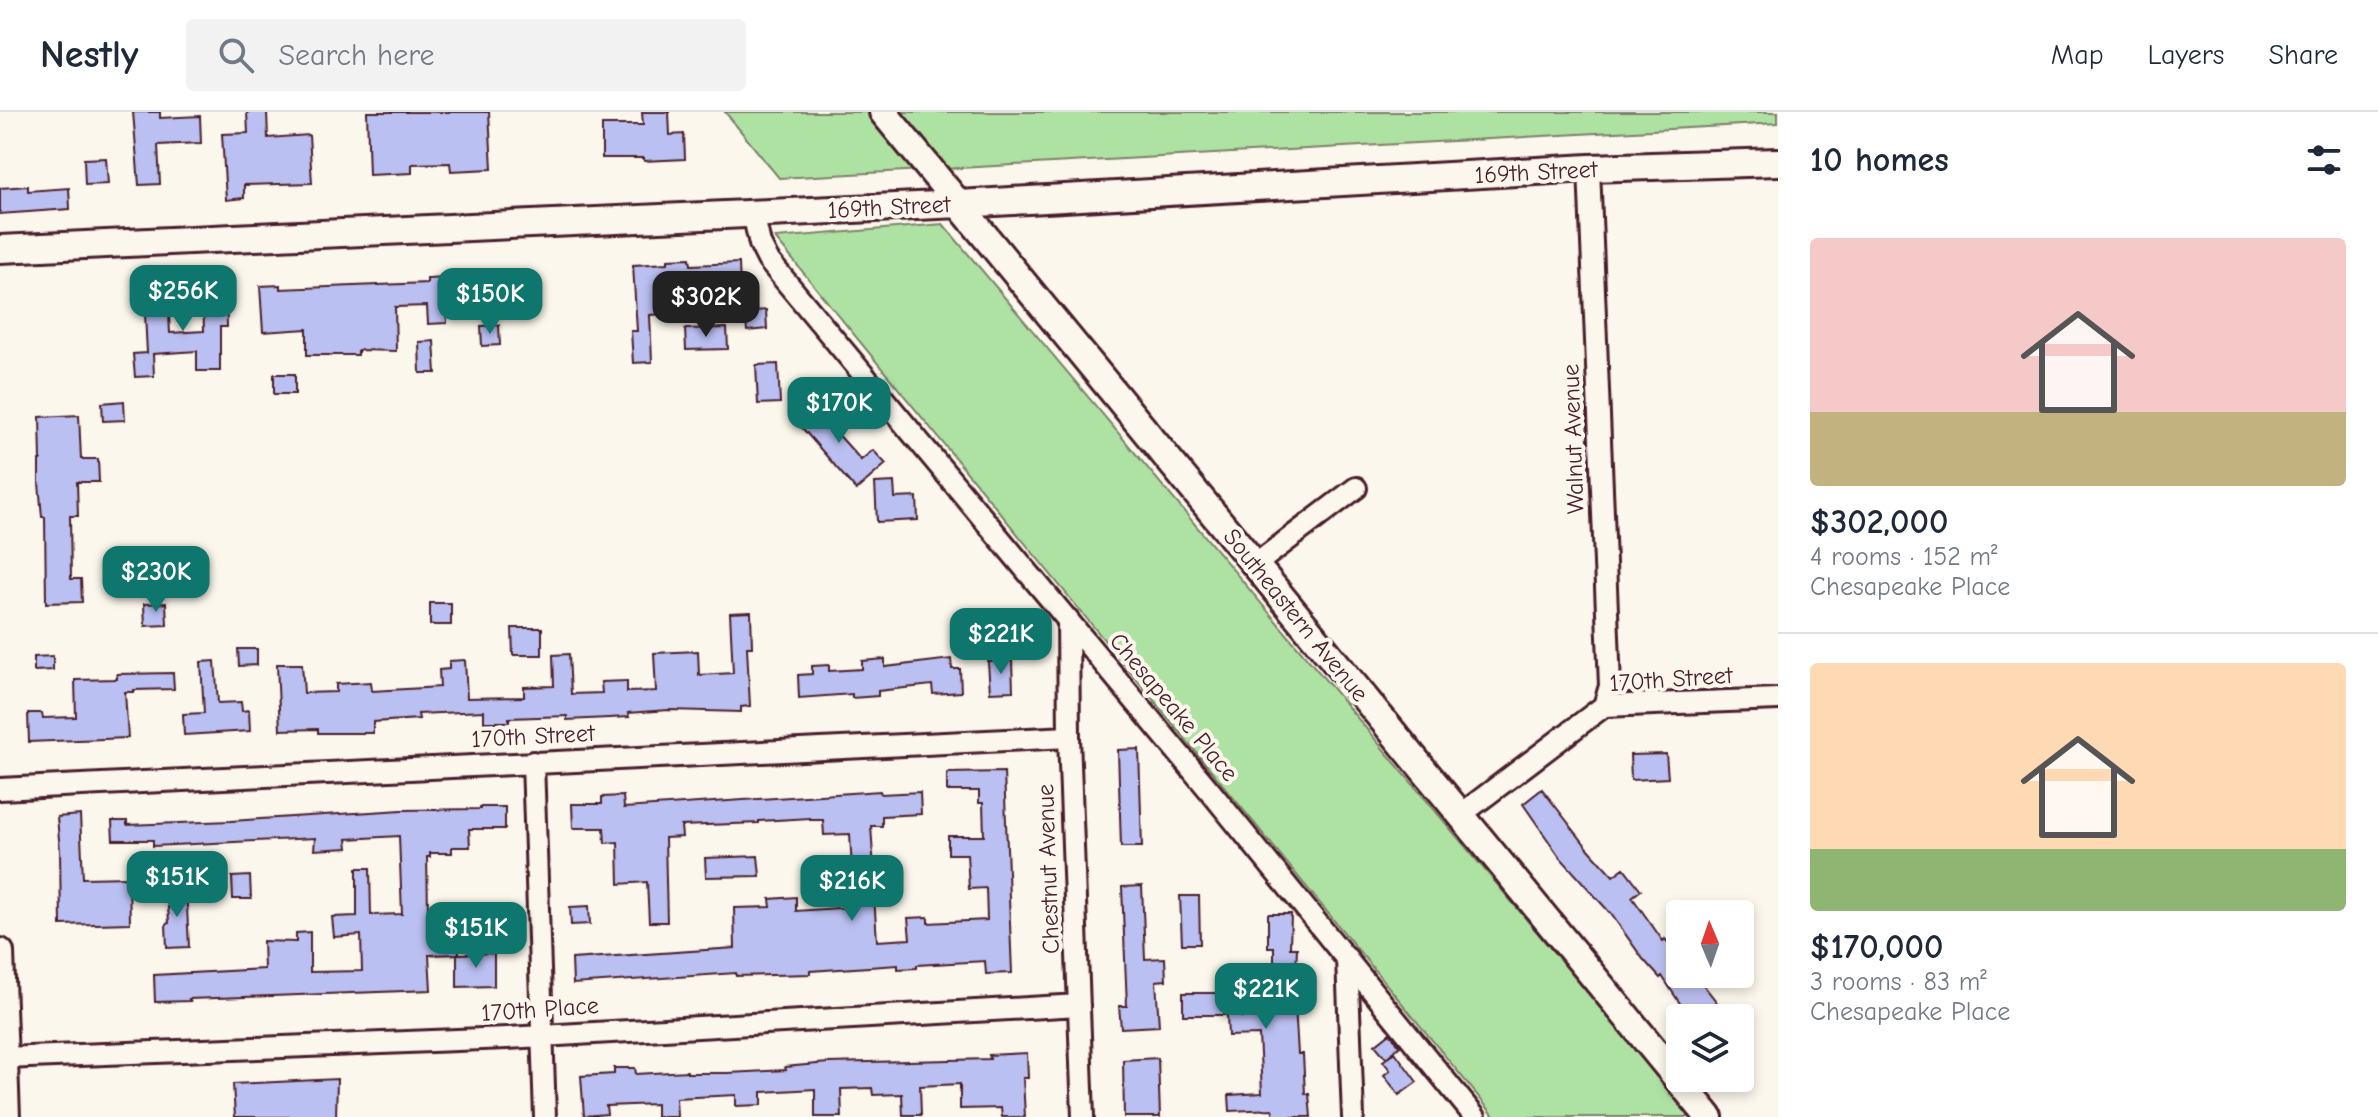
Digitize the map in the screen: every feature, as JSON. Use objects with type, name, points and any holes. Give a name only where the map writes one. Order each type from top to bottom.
[{"type":"street","name":"Southeastern Avenue","points":[[883,112],[1709,1117]]},
{"type":"street","name":"169th Street","points":[[0,249],[959,204],[1589,168],[1778,162]]},
{"type":"street","name":"Walnut Avenue","points":[[1589,168],[1610,686],[1604,706]]},
{"type":"street","name":"Chesapeake Place","points":[[753,213],[760,244],[768,260],[1068,619],[1475,1117]]},
{"type":"street","points":[[1256,564],[1356,488]]},
{"type":"street","name":"Chestnut Avenue","points":[[1068,619],[1069,737],[1083,1117]]},
{"type":"street","name":"170th Street","points":[[1459,816],[1604,706],[1778,699]]},
{"type":"street","name":"170th Street","points":[[0,789],[1069,737]]},
{"type":"street","points":[[533,762],[545,1117]]},
{"type":"street","points":[[0,952],[6,1117]]},
{"type":"street","points":[[1347,958],[1353,1117]]},
{"type":"street","name":"170th Place","points":[[4,1058],[462,1040],[1079,1005]]},
{"type":"green space","points":[[725,112],[1778,112],[1778,123],[779,178]]},
{"type":"green space","points":[[943,224],[1666,1086],[1666,1092],[1671,1092],[1692,1117],[1495,1117],[775,238]]},
{"type":"building","points":[[133,112],[160,112],[160,118],[200,116],[201,143],[158,145],[160,184],[139,185]]},
{"type":"building","points":[[247,112],[267,112],[268,138],[309,135],[312,183],[244,185],[244,198],[226,200],[222,134],[248,133]]},
{"type":"building","points":[[367,112],[489,112],[492,169],[451,171],[450,163],[412,164],[412,173],[369,175]]},
{"type":"building","points":[[642,112],[669,112],[670,135],[684,134],[685,159],[644,161],[644,158],[602,158],[602,125],[643,125]]},
{"type":"building","points":[[106,158],[108,184],[85,185],[84,159]]},
{"type":"building","points":[[28,186],[28,191],[69,188],[70,209],[0,214],[0,188]]},
{"type":"building","points":[[690,258],[691,265],[739,263],[740,288],[692,290],[694,312],[650,315],[652,362],[633,363],[631,331],[637,331],[633,265]]},
{"type":"building","points":[[489,276],[490,297],[452,299],[452,306],[446,306],[447,323],[428,324],[427,306],[395,307],[396,351],[358,350],[358,355],[307,355],[307,329],[263,332],[260,286],[280,285],[280,289],[427,283],[427,279]]},
{"type":"building","points":[[226,287],[227,327],[220,327],[220,371],[197,371],[197,351],[153,354],[154,376],[135,377],[133,354],[147,353],[144,295],[168,294],[170,333],[204,331],[203,288]]},
{"type":"building","points":[[766,310],[767,329],[747,331],[745,312]]},
{"type":"building","points":[[499,325],[500,345],[482,346],[481,326]]},
{"type":"building","points":[[727,328],[728,349],[686,350],[685,329]]},
{"type":"building","points":[[434,341],[436,373],[420,373],[419,342]]},
{"type":"building","points":[[778,364],[780,403],[758,404],[756,365]]},
{"type":"building","points":[[274,374],[295,374],[295,394],[274,394]]},
{"type":"building","points":[[827,395],[840,409],[827,422],[861,460],[873,450],[886,464],[856,490],[797,422]]},
{"type":"building","points":[[124,401],[125,420],[103,421],[102,403]]},
{"type":"building","points":[[79,415],[81,459],[98,459],[99,482],[77,482],[78,516],[70,516],[71,579],[81,579],[82,602],[46,603],[45,517],[42,517],[39,483],[40,417]]},
{"type":"building","points":[[894,482],[895,498],[917,497],[918,520],[877,522],[875,483]]},
{"type":"building","points":[[166,603],[167,625],[145,626],[144,604]]},
{"type":"building","points":[[430,603],[451,603],[451,625],[430,625]]},
{"type":"building","points":[[751,612],[752,647],[747,647],[750,706],[741,707],[741,712],[669,710],[628,713],[629,717],[567,720],[567,716],[509,718],[509,722],[484,722],[484,711],[418,714],[419,719],[373,722],[373,733],[280,730],[277,664],[302,664],[304,693],[336,692],[336,684],[371,682],[372,691],[440,687],[439,670],[449,669],[449,661],[465,660],[467,698],[524,697],[524,687],[554,686],[553,655],[569,654],[571,694],[602,693],[601,682],[627,681],[627,692],[656,691],[654,653],[698,651],[699,675],[733,673],[730,613]]},
{"type":"building","points":[[1030,619],[1031,639],[1009,640],[1008,620]]},
{"type":"building","points":[[512,628],[542,628],[542,655],[513,655]]},
{"type":"building","points":[[238,649],[257,649],[257,665],[239,666]]},
{"type":"building","points":[[53,656],[53,670],[34,671],[34,657]]},
{"type":"building","points":[[885,659],[885,667],[951,659],[952,669],[960,669],[961,692],[933,694],[932,685],[878,691],[878,696],[852,698],[852,694],[799,698],[798,675],[812,674],[812,666],[829,665],[829,671],[862,669],[862,661]]},
{"type":"building","points":[[215,661],[218,703],[241,702],[242,711],[249,710],[250,731],[184,735],[183,714],[204,713],[201,662]]},
{"type":"building","points":[[1012,661],[1013,691],[990,692],[988,662]]},
{"type":"building","points":[[173,673],[174,689],[125,692],[128,738],[29,742],[28,713],[42,713],[43,718],[76,717],[75,680],[117,679],[117,674]]},
{"type":"building","points":[[1139,749],[1142,847],[1121,847],[1118,750]]},
{"type":"building","points":[[1666,754],[1668,778],[1631,780],[1630,755]]},
{"type":"building","points":[[1004,772],[1012,973],[986,974],[985,961],[917,965],[917,968],[898,969],[898,965],[810,971],[810,974],[736,976],[736,973],[573,984],[572,959],[735,948],[734,908],[771,907],[770,899],[796,897],[796,911],[852,907],[852,898],[874,896],[877,941],[910,939],[908,918],[928,917],[928,923],[987,920],[986,888],[969,889],[967,854],[948,854],[948,836],[984,836],[983,803],[979,803],[979,791],[947,791],[947,773]]},
{"type":"building","points":[[1542,789],[1613,876],[1624,868],[1641,890],[1632,897],[1663,941],[1666,940],[1666,982],[1643,959],[1611,914],[1559,856],[1523,804]]},
{"type":"building","points":[[880,791],[881,794],[920,792],[921,814],[882,816],[882,826],[871,826],[874,869],[852,870],[850,834],[824,835],[823,820],[810,818],[681,826],[682,837],[665,838],[667,922],[649,922],[647,882],[619,884],[618,842],[605,843],[604,828],[573,828],[572,804],[602,804],[602,797],[623,796],[624,808]]},
{"type":"building","points":[[505,807],[505,829],[469,829],[470,847],[452,847],[452,853],[430,853],[427,857],[428,910],[435,910],[435,917],[457,916],[459,954],[429,955],[431,990],[155,1002],[154,975],[264,969],[263,941],[296,942],[296,933],[310,932],[310,972],[362,971],[361,935],[334,937],[332,917],[357,916],[357,868],[370,868],[371,915],[402,914],[399,836],[347,839],[348,848],[314,850],[315,838],[153,846],[153,840],[113,840],[112,821],[127,821],[127,825]]},
{"type":"building","points":[[80,815],[83,878],[129,877],[130,923],[61,925],[57,817]]},
{"type":"building","points":[[758,856],[760,876],[706,877],[705,858]]},
{"type":"building","points":[[250,876],[251,899],[233,899],[232,877]]},
{"type":"building","points":[[1142,886],[1145,959],[1165,958],[1166,980],[1156,981],[1159,1026],[1121,1028],[1119,1006],[1127,1006],[1122,887]]},
{"type":"building","points":[[186,888],[189,947],[167,948],[167,889]]},
{"type":"building","points":[[1180,896],[1199,896],[1200,944],[1182,944]]},
{"type":"building","points":[[589,906],[590,924],[571,925],[570,907]]},
{"type":"building","points":[[1268,914],[1291,914],[1290,948],[1297,948],[1296,972],[1293,972],[1298,1054],[1303,1054],[1305,1094],[1309,1094],[1311,1117],[1273,1117],[1273,1109],[1230,1111],[1229,1095],[1262,1093],[1259,1035],[1228,1036],[1227,1015],[1183,1015],[1183,993],[1222,993],[1221,983],[1239,982],[1241,1017],[1274,1016],[1274,947],[1268,947]]},
{"type":"building","points":[[494,953],[494,986],[457,987],[457,954]]},
{"type":"building","points":[[1670,988],[1706,988],[1718,1004],[1680,1004]]},
{"type":"building","points":[[1390,1033],[1400,1046],[1386,1058],[1375,1045]]},
{"type":"building","points":[[1395,1052],[1417,1082],[1399,1095],[1384,1075],[1390,1070],[1383,1061]]},
{"type":"building","points":[[1027,1053],[1028,1078],[1023,1078],[1025,1117],[1002,1117],[1001,1108],[960,1109],[960,1084],[920,1086],[921,1115],[903,1115],[902,1094],[873,1095],[872,1088],[841,1089],[842,1117],[815,1117],[815,1089],[762,1092],[762,1105],[736,1106],[736,1095],[676,1098],[677,1117],[656,1117],[656,1104],[606,1106],[607,1114],[584,1116],[581,1076],[614,1074],[614,1068],[635,1068],[636,1074],[687,1071],[728,1073],[786,1070],[785,1067],[828,1063],[990,1059],[989,1055]]},
{"type":"building","points":[[1158,1058],[1160,1117],[1124,1117],[1123,1060]]},
{"type":"building","points":[[337,1079],[336,1117],[235,1117],[233,1084]]}]
